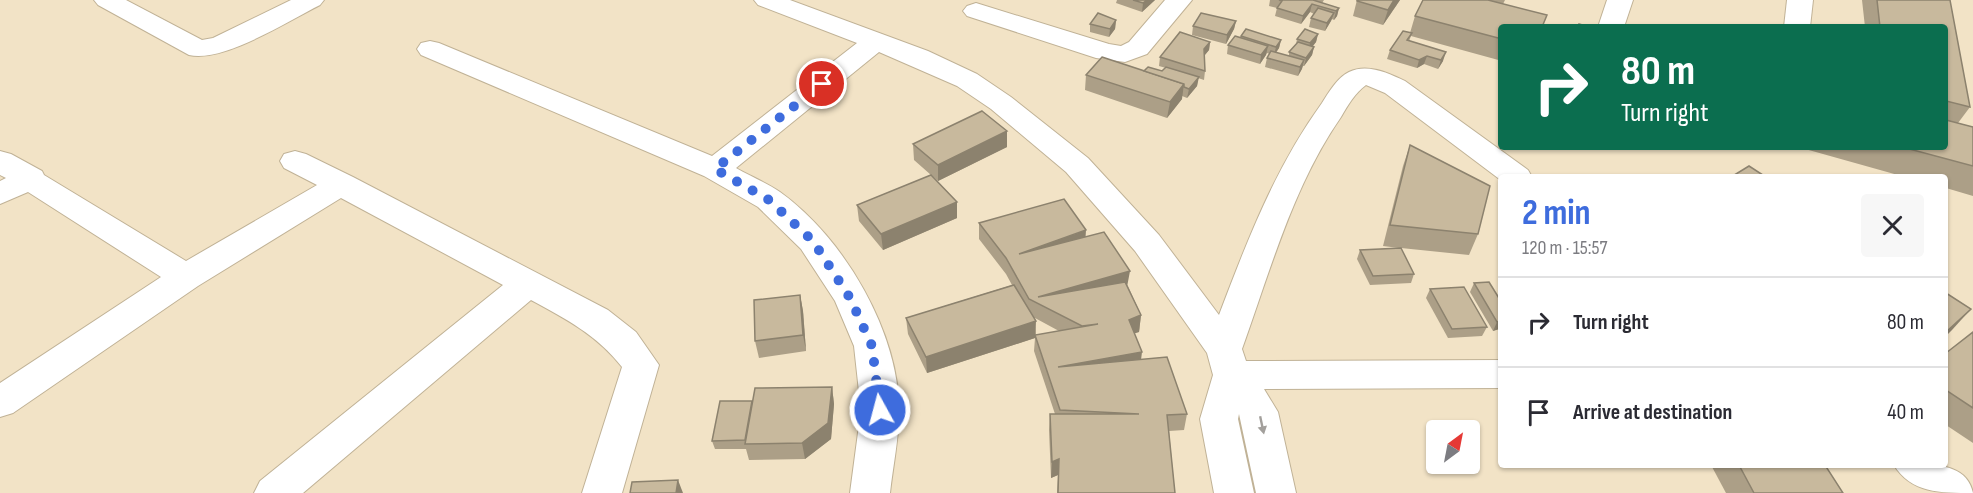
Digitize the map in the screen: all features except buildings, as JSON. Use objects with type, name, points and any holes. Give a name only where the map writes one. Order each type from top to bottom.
[{"type":"street","points":[[107,0],[198,49],[220,45],[311,0]]},
{"type":"street","points":[[766,0],[918,57],[967,80],[1001,103],[1077,165],[1147,243],[1259,412],[1276,493]]},
{"type":"street","points":[[976,11],[1106,52],[1125,54],[1138,48],[1179,0]]},
{"type":"street","points":[[1612,24],[1620,0]]},
{"type":"street","points":[[1797,24],[1800,0]]},
{"type":"street","points":[[715,169],[875,42]]},
{"type":"street","points":[[430,49],[715,169],[769,200],[813,241],[850,298],[872,346],[880,410],[870,493]]},
{"type":"street","points":[[1234,493],[1219,419],[1228,362],[1268,234],[1305,147],[1348,86],[1360,77],[1378,78],[1395,87],[1513,174]]},
{"type":"street","points":[[0,161],[31,178],[186,277]]},
{"type":"street","points":[[295,161],[342,184],[527,285],[596,319],[623,342],[641,365],[602,493]]},
{"type":"street","points":[[0,194],[31,178]]},
{"type":"street","points":[[0,402],[186,277],[342,184]]},
{"type":"street","points":[[274,493],[527,285]]},
{"type":"street","points":[[1228,362],[1498,374]]},
{"type":"street","points":[[1918,468],[1954,493]]},
{"type":"route","points":[[822,84],[715,169],[769,200],[813,241],[850,298],[872,346],[880,410]]}]
